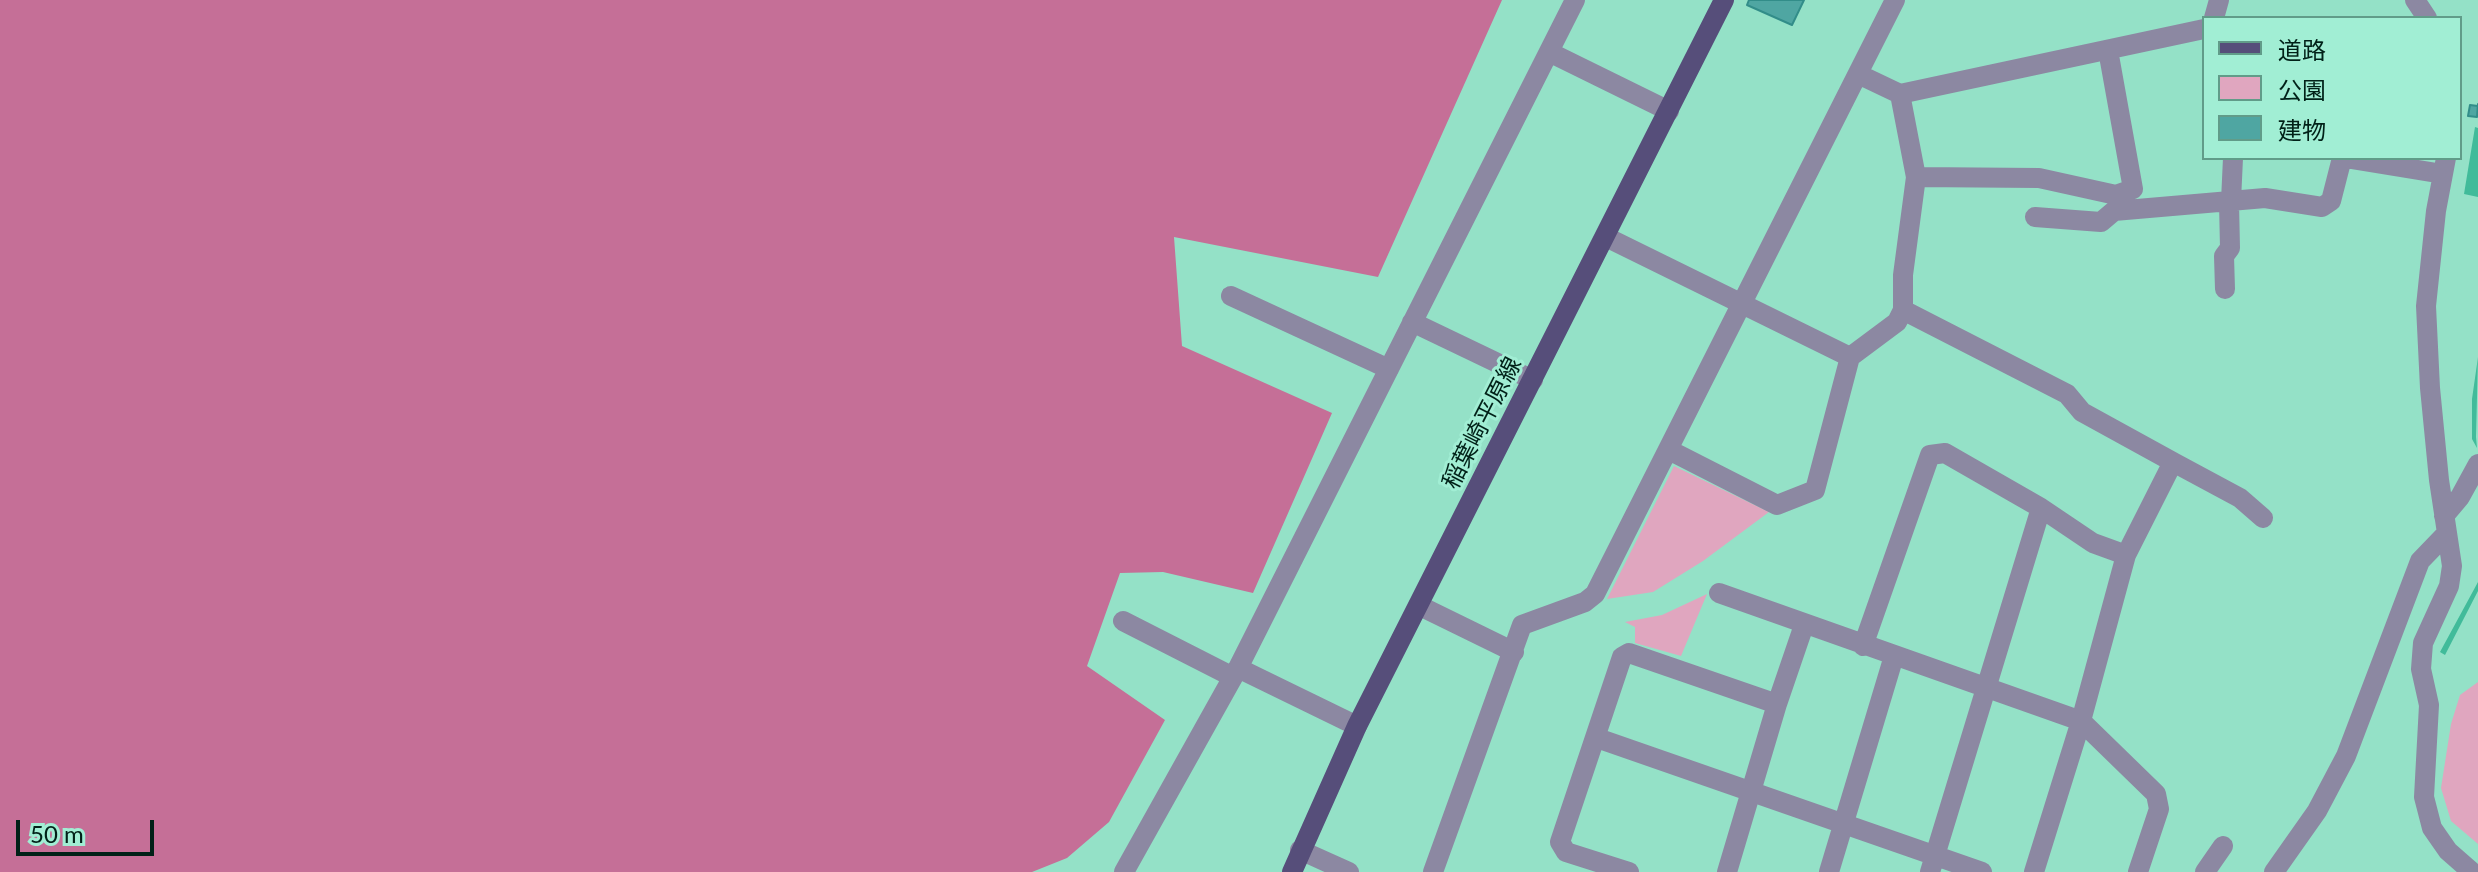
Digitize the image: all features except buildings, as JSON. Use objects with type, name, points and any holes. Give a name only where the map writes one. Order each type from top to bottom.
[{"type":"main road","name":"稲葉崎平原線","points":[[1292,872],[1357,726],[1724,0]]},
{"type":"street","points":[[1124,872],[1236,672],[1575,0]]},
{"type":"street","points":[[1433,872],[1522,625],[1585,602],[1595,594],[1895,0]]},
{"type":"street","points":[[1858,74],[1900,94],[2202,29]]},
{"type":"street","points":[[1916,177],[2039,178],[2116,195],[2133,189],[2108,50]]},
{"type":"street","points":[[1549,52],[1669,111]]},
{"type":"street","points":[[1669,450],[1777,505],[1815,490],[1850,357],[1897,322],[1903,310],[1903,275],[1916,177],[1900,94]]},
{"type":"street","points":[[2225,289],[2224,256],[2230,248],[2233,160]]},
{"type":"street","points":[[2035,217],[2101,222],[2114,211],[2265,198],[2322,207],[2331,201],[2343,160]]},
{"type":"street","points":[[2369,160],[2444,166],[2426,306],[2430,388],[2452,566],[2449,586],[2423,643],[2421,669],[2429,705],[2424,797],[2432,828],[2448,851],[2472,872]]},
{"type":"street","points":[[1606,237],[1850,357]]},
{"type":"street","points":[[1231,296],[1389,369]]},
{"type":"street","points":[[1903,310],[2067,394],[2082,412],[2240,498],[2263,518]]},
{"type":"street","points":[[1412,322],[1533,380]]},
{"type":"street","points":[[1863,646],[1930,455],[1945,453],[2041,508],[2093,543],[2126,555]]},
{"type":"street","points":[[2034,872],[2081,721],[2126,555],[2173,462]]},
{"type":"street","points":[[2274,872],[2317,811],[2346,756],[2420,561],[2445,525],[2478,464]]},
{"type":"street","points":[[1933,864],[2041,508]]},
{"type":"street","points":[[1719,593],[2081,721],[2156,794],[2159,809],[2138,872]]},
{"type":"street","points":[[1420,606],[1514,652]]},
{"type":"street","points":[[1123,621],[1357,726]]},
{"type":"street","points":[[1727,872],[1804,625]]},
{"type":"street","points":[[1629,872],[1566,852],[1560,842],[1622,657],[1629,653],[1777,704]]},
{"type":"street","points":[[1829,872],[1894,656]]},
{"type":"street","points":[[1597,738],[1843,823],[1933,864],[1982,872]]},
{"type":"street","points":[[2205,872],[2223,846]]},
{"type":"street","points":[[1300,850],[1349,872]]},
{"type":"green space","points":[[1674,466],[1769,512],[1703,561],[1653,592],[1607,599]]},
{"type":"green space","points":[[1707,594],[1681,656],[1635,643],[1635,627],[1625,622],[1662,615]]},
{"type":"green space","points":[[2478,682],[2478,844],[2451,821],[2441,788],[2451,724],[2460,695]]},
{"type":"shaded area","points":[[0,0],[1502,0],[1378,277],[1174,237],[1182,346],[1332,413],[1253,593],[1163,572],[1120,573],[1087,666],[1165,720],[1109,822],[1067,858],[1032,872],[0,872]]},
{"type":"shaded area","points":[[2475,127],[2478,128],[2478,197],[2464,194]]},
{"type":"shaded area","points":[[2478,357],[2477,448],[2472,439],[2472,399]]},
{"type":"shaded area","points":[[2478,582],[2478,591],[2445,655],[2440,652]]}]
